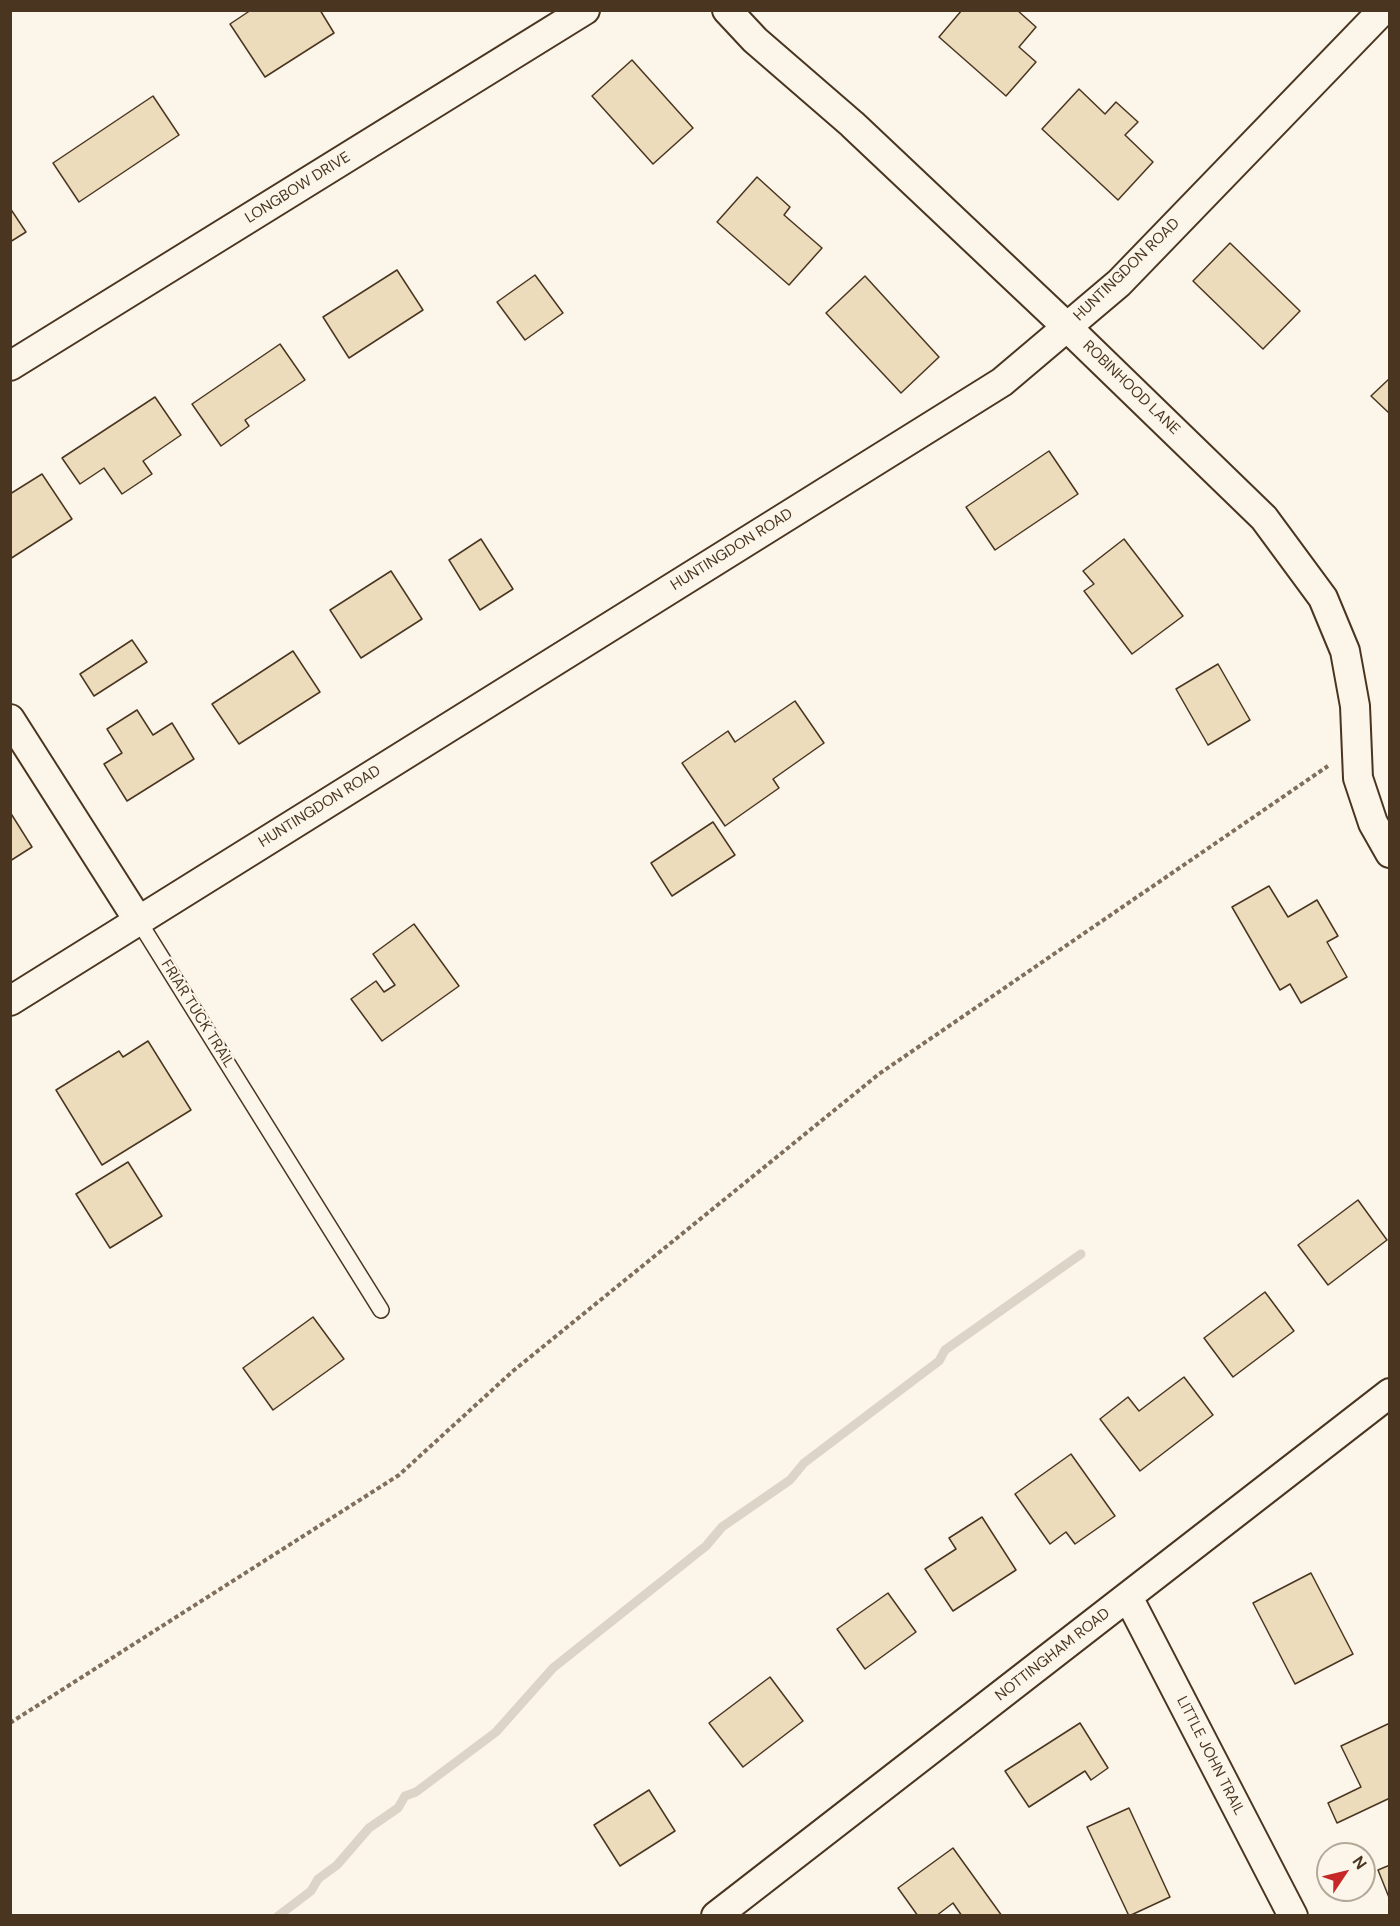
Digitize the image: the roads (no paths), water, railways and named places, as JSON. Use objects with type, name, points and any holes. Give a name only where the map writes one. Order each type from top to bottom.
[{"type":"street","name":"LONGBOW DRIVE","points":[[10,366],[585,10]]},
{"type":"street","name":"ROBINHOOD LANE","points":[[727,10],[755,40],[852,124],[1068,328],[1264,518],[1323,598],[1345,651],[1355,705],[1358,778],[1373,823],[1389,854]]},
{"type":"street","name":"HUNTINGDON ROAD","points":[[10,1001],[1002,382],[1119,283],[1383,10]]},
{"type":"street","name":"FRIAR TUCK TRAIL","points":[[10,719],[138,920]]},
{"type":"street","name":"NOTTINGHAM ROAD","points":[[716,1916],[1389,1393]]},
{"type":"street","name":"LITTLE JOHN TRAIL","points":[[1128,1597],[1293,1916]]},
{"type":"lane","name":"FRIAR TUCK TRAIL","points":[[138,920],[381,1310]]},
{"type":"waterway","points":[[278,1916],[311,1891],[318,1879],[337,1865],[369,1828],[398,1808],[405,1796],[416,1792],[496,1732],[553,1668],[706,1546],[722,1527],[790,1480],[804,1463],[939,1361],[945,1350],[1081,1254]]}]
